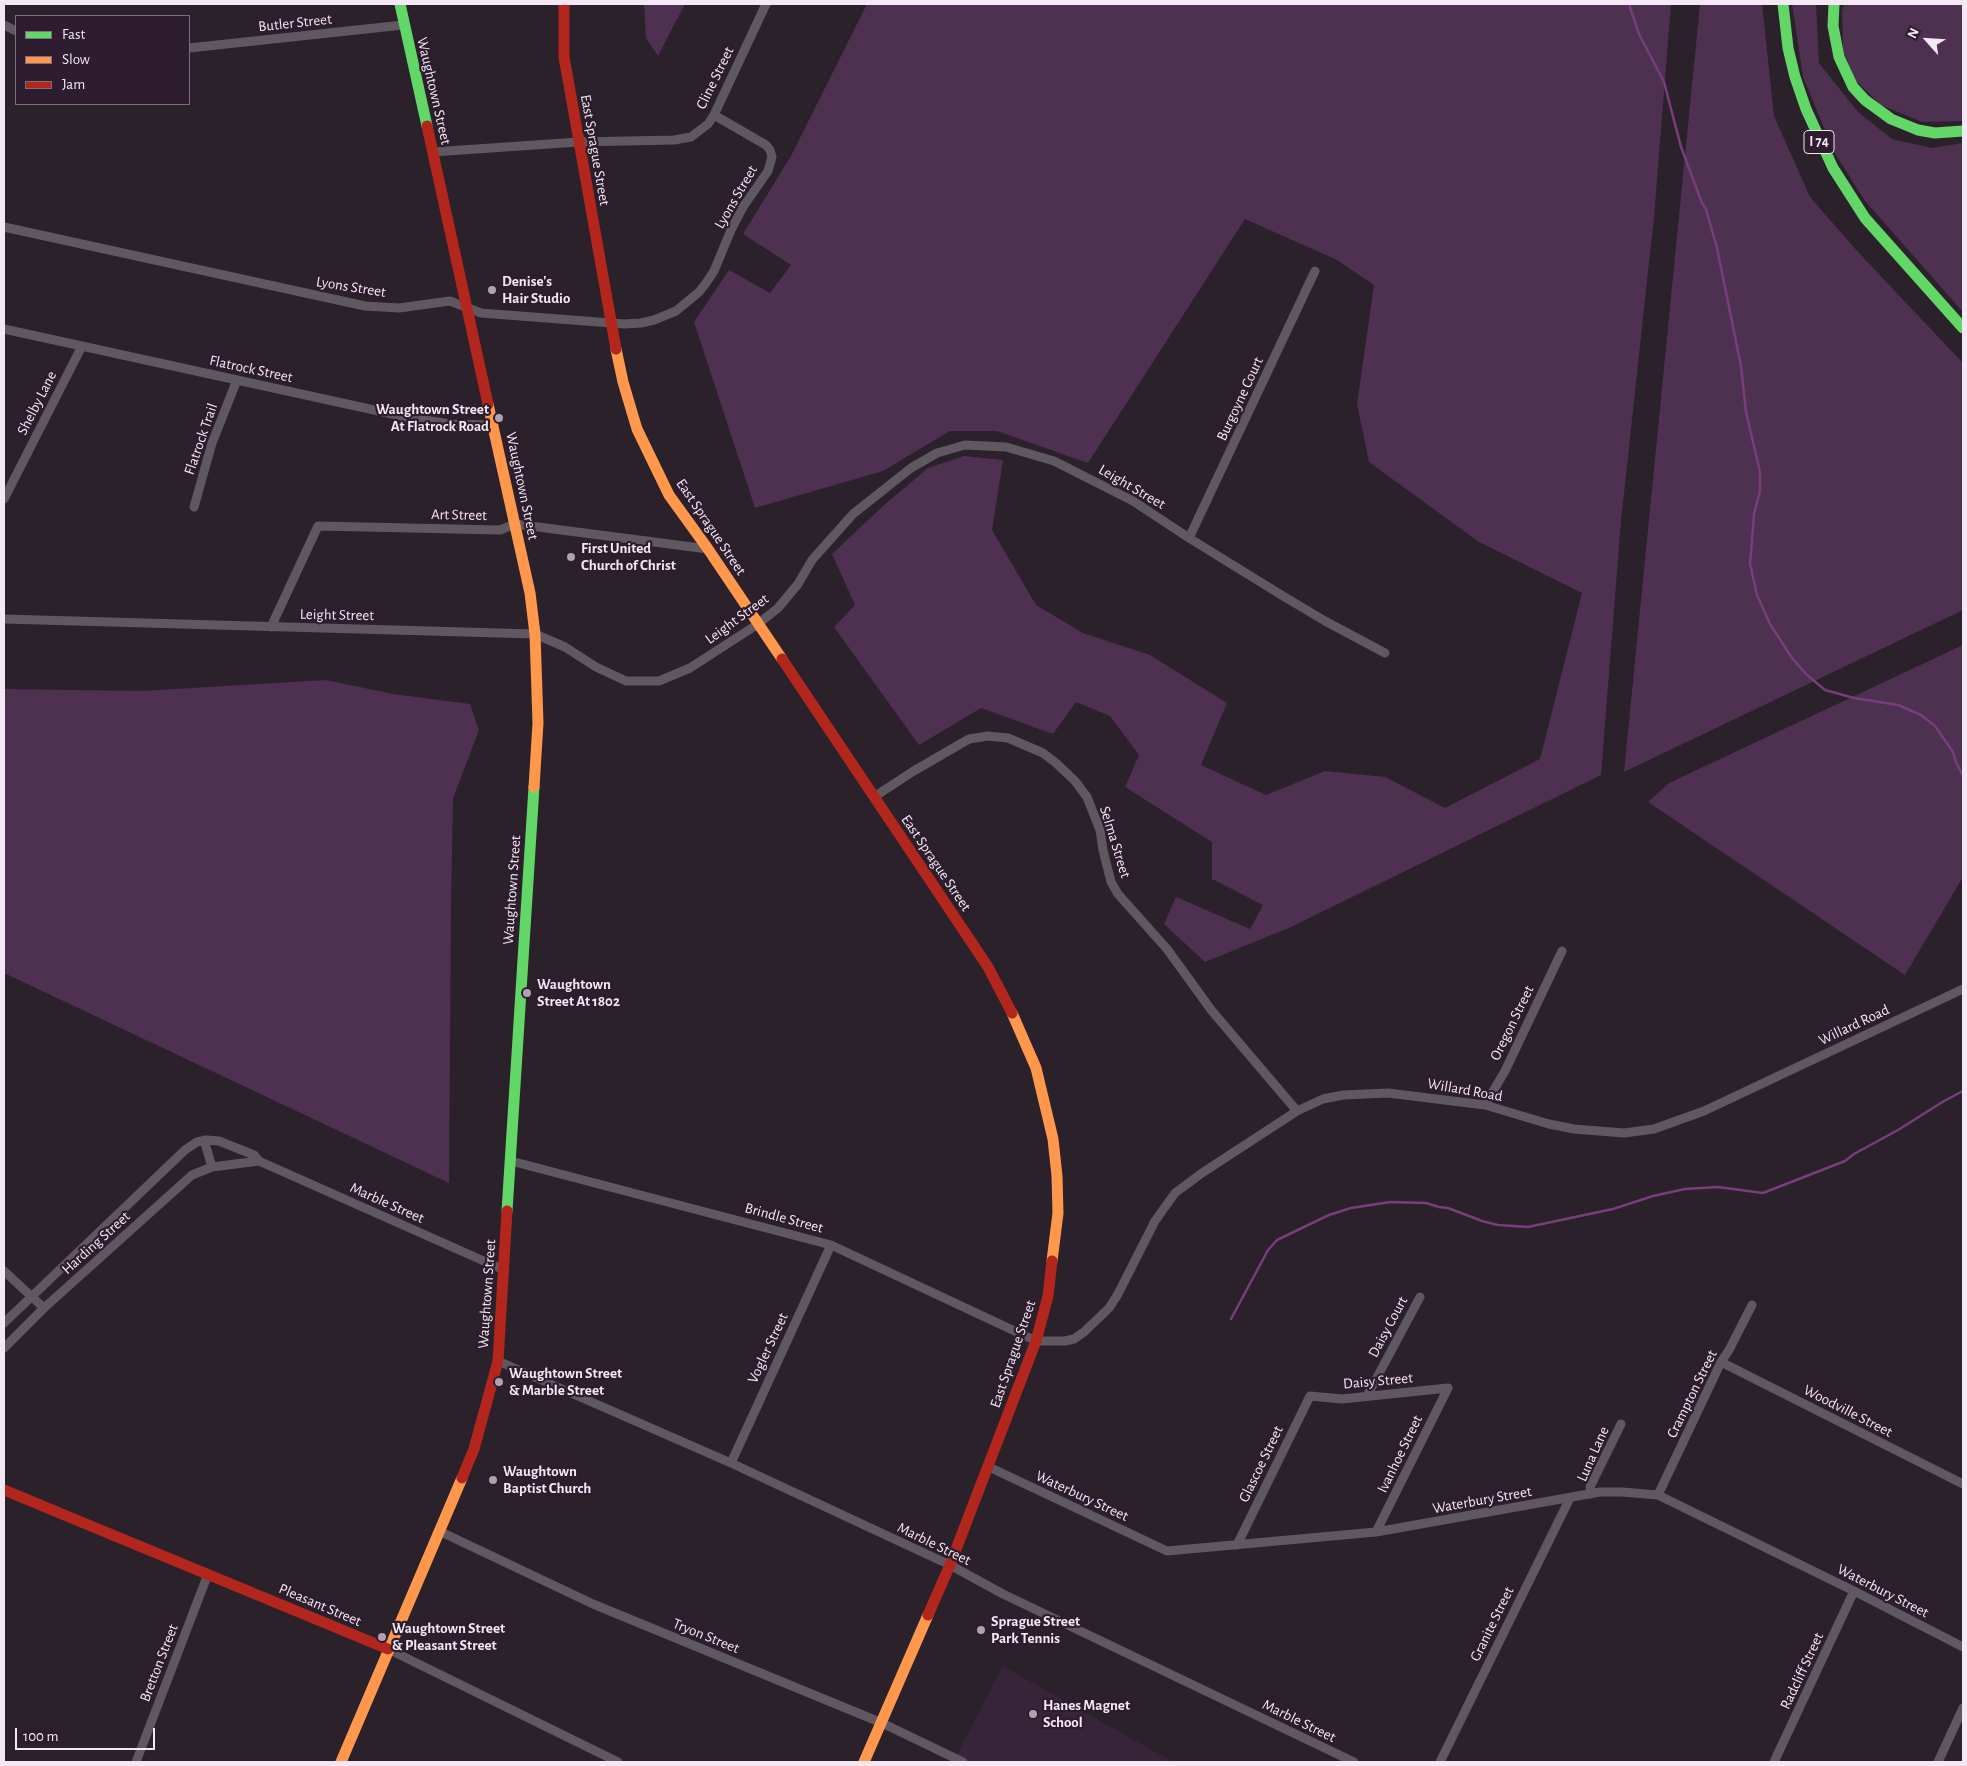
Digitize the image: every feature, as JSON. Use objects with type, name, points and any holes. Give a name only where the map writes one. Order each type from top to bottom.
[{"type":"main road","name":"Waughtown Street","points":[[341,1762],[474,1450],[498,1361],[538,723],[535,634],[530,593],[433,152],[403,25],[400,4]]},
{"type":"main road","name":"East Sprague Street","points":[[564,4],[564,57],[578,142],[611,323],[624,382],[638,429],[669,495],[708,549],[997,982],[1006,998],[1036,1068],[1053,1139],[1058,1213],[1048,1296],[1036,1341],[950,1566],[864,1762]]},
{"type":"main road","name":"I 74","points":[[1783,4],[1788,48],[1795,77],[1819,141],[1833,168],[1865,218],[1963,328]]},
{"type":"main road","points":[[1834,4],[1833,26],[1839,57],[1845,74],[1865,100],[1891,119],[1918,130],[1935,133],[1963,130]]},
{"type":"main road","name":"Pleasant Street","points":[[4,1490],[388,1649]]},
{"type":"street","name":"Cline Street","points":[[433,152],[578,142],[674,140],[691,137],[708,124],[714,115],[766,4]]},
{"type":"street","name":"Butler Street","points":[[190,48],[403,25]]},
{"type":"street","name":"Lyons Street","points":[[4,227],[365,306],[399,308],[450,301],[481,313],[624,324],[654,320],[676,311],[699,292],[714,271],[743,207],[768,171],[772,157],[766,144],[714,115]]},
{"type":"street","name":"Burgoyne Court","points":[[1189,538],[1315,271]]},
{"type":"street","name":"Flatrock Street","points":[[4,329],[406,417],[450,424],[494,425]]},
{"type":"street","name":"Shelby Lane","points":[[4,499],[82,346]]},
{"type":"street","name":"Flatrock Trail","points":[[194,507],[212,443],[237,380]]},
{"type":"street","name":"Leight Street","points":[[4,619],[535,634],[565,647],[596,667],[626,681],[659,681],[690,668],[758,624],[778,608],[798,584],[812,560],[853,514],[920,463],[937,453],[965,445],[1006,447],[1054,461],[1133,501],[1189,538],[1325,621],[1385,653]]},
{"type":"street","name":"Art Street","points":[[271,627],[318,526],[500,530],[514,524],[708,549]]},
{"type":"street","name":"Selma Street","points":[[874,797],[919,767],[969,739],[988,736],[1008,738],[1043,753],[1075,781],[1087,796],[1100,830],[1111,882],[1118,894],[1167,950],[1212,1011],[1297,1111]]},
{"type":"street","name":"Oregon Street","points":[[1485,1105],[1505,1071],[1562,951]]},
{"type":"street","name":"Willard Road","points":[[1036,1341],[1052,1342],[1074,1339],[1097,1321],[1118,1294],[1155,1221],[1175,1193],[1202,1173],[1297,1111],[1323,1099],[1366,1092],[1388,1093],[1485,1105],[1549,1124],[1574,1129],[1624,1132],[1654,1129],[1704,1111],[1963,989]]},
{"type":"street","name":"Marble Street","points":[[204,1140],[219,1140],[254,1155],[259,1161],[504,1270]]},
{"type":"street","points":[[204,1140],[212,1167],[259,1161]]},
{"type":"street","name":"Harding Street","points":[[4,1323],[185,1150],[204,1140]]},
{"type":"street","name":"Brindle Street","points":[[511,1162],[830,1245],[1036,1341]]},
{"type":"street","name":"Harding Street","points":[[4,1348],[44,1308],[192,1175],[212,1167]]},
{"type":"street","name":"Vogler Street","points":[[731,1463],[830,1245]]},
{"type":"street","points":[[4,1272],[44,1308]]},
{"type":"street","name":"Daisy Court","points":[[1367,1396],[1420,1297]]},
{"type":"street","name":"Crampton Street","points":[[1658,1495],[1721,1362],[1752,1305]]},
{"type":"street","name":"Marble Street","points":[[498,1361],[731,1463],[950,1566],[1003,1594],[1354,1762]]},
{"type":"street","name":"Woodville Street","points":[[1721,1362],[1963,1484]]},
{"type":"street","name":"Daisy Street","points":[[1310,1396],[1342,1399],[1448,1388]]},
{"type":"street","name":"Ivanhoe Street","points":[[1376,1532],[1448,1388]]},
{"type":"street","name":"Glascoe Street","points":[[1236,1545],[1310,1396]]},
{"type":"street","name":"Luna Lane","points":[[1591,1494],[1590,1487],[1620,1424]]},
{"type":"street","name":"Waterbury Street","points":[[988,1467],[1166,1551],[1376,1532],[1591,1494],[1622,1492],[1658,1495],[1854,1591],[1963,1647]]},
{"type":"street","name":"Granite Street","points":[[1440,1762],[1570,1498]]},
{"type":"street","name":"Tryon Street","points":[[439,1531],[593,1604],[882,1724],[963,1762]]},
{"type":"street","name":"Bretton Street","points":[[136,1762],[208,1574]]},
{"type":"street","name":"Radcliff Street","points":[[1774,1762],[1854,1591]]},
{"type":"street","name":"Pleasant Street","points":[[388,1649],[618,1762]]},
{"type":"street","points":[[1938,1762],[1963,1708]]},
{"type":"shaded area","points":[[644,4],[685,4],[658,56],[646,38]]},
{"type":"shaded area","points":[[867,4],[1671,4],[1654,217],[1621,521],[1601,775],[1291,927],[1205,962],[1164,924],[1176,897],[1250,929],[1263,905],[1212,879],[1212,842],[1125,787],[1139,755],[1110,716],[1076,702],[1053,734],[981,708],[919,745],[834,627],[855,605],[832,554],[884,505],[928,468],[964,456],[1003,460],[992,530],[1036,605],[1083,633],[1150,655],[1227,703],[1201,765],[1266,795],[1325,771],[1385,777],[1445,808],[1540,759],[1582,593],[1479,542],[1369,462],[1357,404],[1374,285],[1337,260],[1245,219],[1088,463],[997,431],[950,431],[883,471],[755,508],[694,322],[729,270],[770,293],[791,265],[743,234],[791,156]]},
{"type":"shaded area","points":[[1700,4],[1762,4],[1774,116],[1810,197],[1858,252],[1963,363],[1963,610],[1624,772]]},
{"type":"shaded area","points":[[1792,4],[1816,4],[1819,63],[1858,112],[1892,139],[1932,148],[1963,143],[1963,312],[1865,201],[1834,152],[1803,77]]},
{"type":"shaded area","points":[[1844,4],[1963,4],[1963,121],[1922,122],[1881,105],[1856,81],[1843,51],[1842,12]]},
{"type":"shaded area","points":[[1963,645],[1963,877],[1905,975],[1648,802],[1669,783]]},
{"type":"shaded area","points":[[326,680],[393,694],[470,704],[479,730],[453,798],[449,1183],[4,973],[4,689],[141,691]]},
{"type":"shaded area","name":"Hanes Magnet School","points":[[1003,1666],[1173,1762],[953,1762]]},
{"type":"waterway","points":[[1629,4],[1639,34],[1664,82],[1681,147],[1706,209],[1717,248],[1741,366],[1746,412],[1760,472],[1760,491],[1754,514],[1750,564],[1757,595],[1770,624],[1792,658],[1806,674],[1825,690],[1854,698],[1898,705],[1921,715],[1935,726],[1953,752],[1963,776]]},
{"type":"waterway","points":[[1231,1319],[1268,1250],[1277,1240],[1329,1215],[1351,1208],[1390,1202],[1426,1203],[1448,1208],[1498,1225],[1528,1227],[1613,1209],[1653,1196],[1685,1189],[1718,1187],[1763,1193],[1845,1161],[1963,1091]]},
{"type":"traffic: fast","points":[[400,4],[427,126]]},
{"type":"traffic: fast","points":[[1783,4],[1788,48],[1795,77],[1806,109],[1833,168],[1865,218],[1963,328]]},
{"type":"traffic: fast","points":[[1834,4],[1833,26],[1839,57],[1853,87],[1865,100],[1891,119],[1918,130],[1935,133],[1963,131]]},
{"type":"traffic: fast","points":[[507,1211],[534,787]]},
{"type":"traffic: slow","points":[[616,349],[623,382],[637,429],[669,495],[782,659]]},
{"type":"traffic: slow","points":[[488,404],[530,593],[535,634],[538,723],[534,787]]},
{"type":"traffic: slow","points":[[1012,1013],[1036,1068],[1053,1139],[1058,1213],[1052,1261]]},
{"type":"traffic: slow","points":[[341,1762],[462,1478]]},
{"type":"traffic: slow","points":[[864,1762],[928,1615]]},
{"type":"traffic: jam","points":[[564,4],[564,57],[616,349]]},
{"type":"traffic: jam","points":[[427,126],[488,404]]},
{"type":"traffic: jam","points":[[782,659],[988,967],[1012,1013]]},
{"type":"traffic: jam","points":[[462,1478],[474,1449],[498,1361],[507,1211]]},
{"type":"traffic: jam","points":[[928,1615],[950,1565],[1036,1341],[1048,1296],[1052,1261]]},
{"type":"traffic: jam","points":[[4,1490],[388,1649]]},
{"type":"place","name":"Denise's Hair Studio","points":[[492,290]]},
{"type":"place","name":"Waughtown Street At Flatrock Road","points":[[499,418]]},
{"type":"place","name":"First United Church of Christ","points":[[571,557]]},
{"type":"place","name":"Waughtown Street At 1802","points":[[527,993]]},
{"type":"place","name":"Waughtown Street & Marble Street","points":[[499,1382]]},
{"type":"place","name":"Waughtown Baptist Church","points":[[493,1480]]},
{"type":"place","name":"Sprague Street Park Tennis","points":[[981,1630]]},
{"type":"place","name":"Waughtown Street & Pleasant Street","points":[[382,1637]]},
{"type":"place","name":"Hanes Magnet School","points":[[1033,1714]]}]
